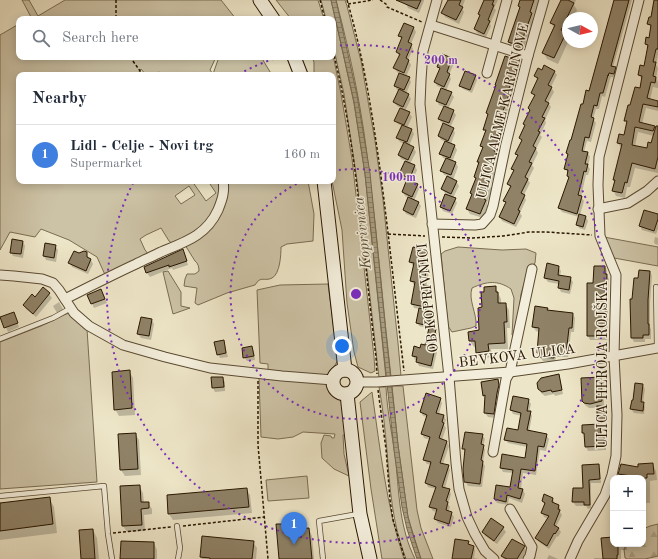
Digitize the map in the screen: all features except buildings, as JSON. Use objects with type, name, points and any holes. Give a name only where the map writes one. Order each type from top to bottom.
[{"type":"street","points":[[260,0],[271,16]]},
{"type":"street","name":"OB KOPRIVNICI","points":[[437,0],[423,51],[420,104],[449,377],[456,463],[459,489],[467,517],[485,551],[494,559]]},
{"type":"street","points":[[487,73],[507,0]]},
{"type":"street","name":"ULICA ALME KARLINOVE","points":[[432,224],[475,225],[482,224],[490,216],[528,56],[544,0]]},
{"type":"street","name":"ULICA HEROJA ROJŠKA","points":[[570,559],[578,541],[605,495],[612,475],[616,456],[618,415],[614,356],[616,275],[600,236],[598,209],[599,157],[639,0]]},
{"type":"street","points":[[431,25],[528,56]]},
{"type":"street","points":[[295,60],[300,72]]},
{"type":"street","points":[[598,209],[628,203],[657,183]]},
{"type":"street","points":[[65,299],[135,264],[184,243],[202,232],[216,215],[222,200],[223,184]]},
{"type":"street","points":[[324,184],[345,370]]},
{"type":"street","points":[[493,452],[506,379],[510,372],[532,269]]},
{"type":"street","points":[[0,275],[42,280],[53,284],[59,290],[74,313],[89,326],[123,345],[210,368],[333,380]]},
{"type":"street","name":"BEVKOVA ULICA","points":[[357,382],[377,382],[510,372],[568,364],[658,348]]},
{"type":"street","points":[[345,370],[352,372],[355,375],[357,382],[354,390],[347,394],[339,393],[333,387],[335,375],[338,372],[345,370]]},
{"type":"street","points":[[347,394],[360,514],[370,559]]},
{"type":"street","points":[[510,509],[532,547],[528,559]]},
{"type":"lane","points":[[656,287],[658,348]]},
{"type":"lane","points":[[0,339],[53,318],[71,308]]},
{"type":"lane","points":[[0,496],[104,486],[108,534],[112,559]]},
{"type":"lane","points":[[323,559],[319,521],[360,514]]},
{"type":"lane","points":[[177,526],[180,548],[178,559]]},
{"type":"path","points":[[116,0],[116,16]]},
{"type":"path","points":[[320,0],[324,16]]},
{"type":"path","points":[[347,0],[362,61],[372,115],[388,234],[402,380]]},
{"type":"path","points":[[348,4],[373,0]]},
{"type":"path","points":[[380,0],[386,4],[387,7],[431,25]]},
{"type":"path","points":[[132,60],[141,72]]},
{"type":"path","points":[[335,60],[343,94],[357,189],[376,357],[377,382],[386,450],[390,500],[393,520],[405,559]]},
{"type":"path","points":[[388,234],[473,238],[503,236],[529,232],[546,232],[600,236]]},
{"type":"path","points":[[258,373],[258,445],[268,559]]},
{"type":"path","points":[[108,534],[264,517]]},
{"type":"green space","points":[[22,0],[29,0],[38,16],[30,16]]},
{"type":"green space","points":[[65,0],[221,0],[234,16],[38,16]]},
{"type":"green space","points":[[276,0],[318,0],[323,16],[289,16]]},
{"type":"green space","points":[[321,0],[331,0],[335,16],[325,16]]},
{"type":"green space","points":[[336,0],[345,0],[347,6],[361,61],[375,141],[383,200],[401,376],[391,377],[375,223],[360,107],[347,43]]},
{"type":"green space","points":[[336,22],[354,103],[365,174],[386,378],[379,378],[357,180],[344,94],[336,58]]},
{"type":"green space","points":[[16,26],[16,60],[215,60],[210,70],[212,72],[144,72],[141,69],[139,72],[16,72],[16,184],[194,184],[206,201],[216,193],[210,184],[221,184],[221,196],[205,225],[174,245],[169,241],[161,228],[146,235],[140,239],[145,250],[150,256],[106,277],[97,257],[69,240],[41,229],[35,237],[10,232],[0,250],[0,35]],"holes":[[[189,186],[195,195],[181,204],[175,196]]]},
{"type":"green space","points":[[218,60],[263,60],[270,72],[214,72]]},
{"type":"green space","points":[[313,60],[334,60],[341,94],[352,159],[374,357],[375,371],[371,373],[358,367],[354,352],[347,303],[342,230],[333,184],[336,184],[336,72],[314,72]]},
{"type":"green space","points":[[224,184],[309,184],[314,214],[313,241],[287,244],[281,247],[277,273],[272,278],[261,279],[255,285],[227,293],[198,305],[195,303],[197,288],[184,286],[187,274],[195,274],[199,271],[198,264],[185,245],[208,227]]},
{"type":"green space","points":[[604,237],[658,247],[658,266],[614,258]]},
{"type":"green space","points":[[458,247],[502,250],[526,249],[536,253],[535,263],[528,271],[521,294],[518,321],[514,336],[512,335],[514,298],[511,289],[502,284],[492,282],[472,288],[471,297],[476,326],[452,332],[448,326],[441,254],[445,251]]},
{"type":"green space","points":[[168,271],[181,292],[181,306],[190,308],[173,314],[163,272]]},
{"type":"green space","points":[[328,284],[338,360],[328,377],[268,370],[268,364],[260,363],[257,290],[280,285]]},
{"type":"green space","points":[[69,313],[87,329],[97,482],[0,489],[0,342]]},
{"type":"green space","points":[[259,378],[327,383],[343,404],[345,435],[343,435],[344,454],[349,476],[334,469],[322,458],[321,443],[324,435],[334,438],[335,434],[303,432],[293,437],[278,439],[261,437]]},
{"type":"green space","points":[[392,386],[403,386],[417,510],[421,528],[433,559],[421,559],[408,517]]},
{"type":"green space","points":[[379,387],[386,387],[403,524],[415,559],[406,559],[401,546],[395,519]]},
{"type":"green space","points":[[372,392],[388,497],[404,559],[382,559],[360,402]]},
{"type":"green space","points":[[307,476],[309,498],[268,501],[266,480]]},
{"type":"green space","points":[[658,524],[658,556],[645,559],[625,558],[625,547],[646,547],[646,528]]},
{"type":"shaded area","points":[[331,0],[336,0],[357,95],[370,173],[398,445],[408,517],[421,559],[417,559],[407,529],[402,507],[394,450],[365,174],[354,102],[336,22],[336,16],[335,16]]},
{"type":"place","name":"Lidl - Celje - Novi trg","points":[[294,545]]},
{"type":"water label","name":"Koprivnica","points":[[362,233]]}]
